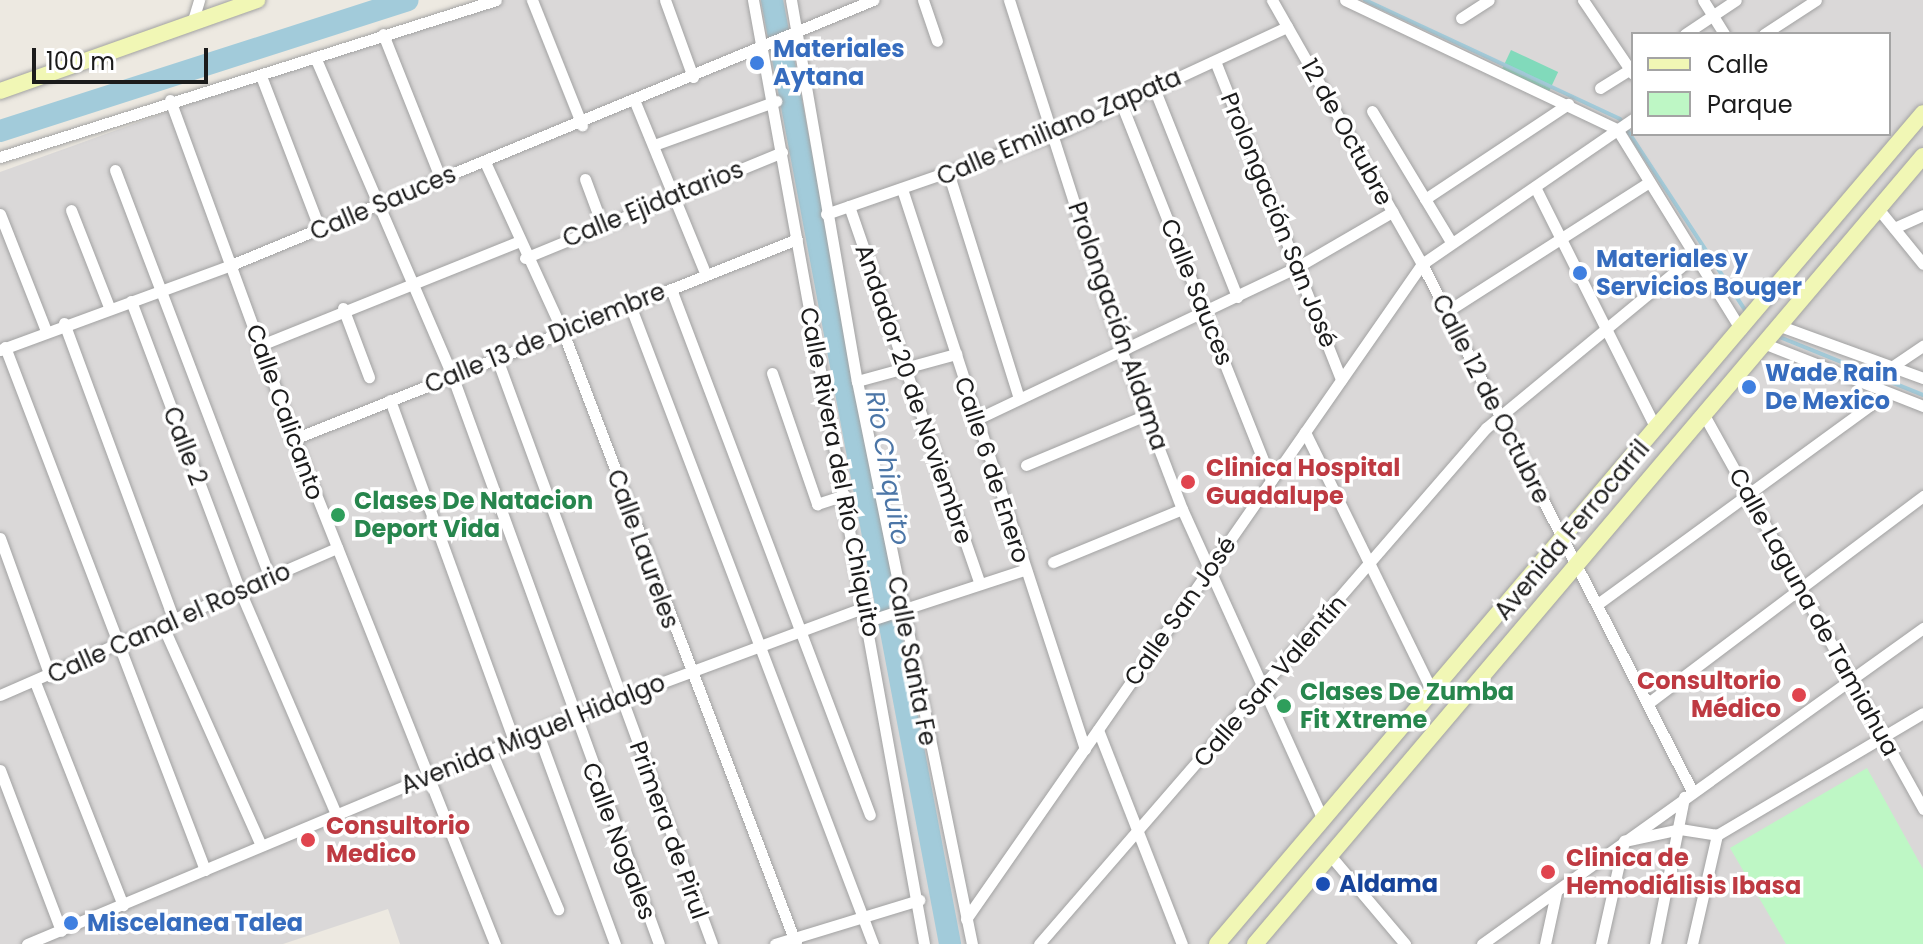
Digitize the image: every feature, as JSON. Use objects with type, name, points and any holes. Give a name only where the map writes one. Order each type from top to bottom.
[{"type":"main road","points":[[0,91],[193,20],[257,0]]},
{"type":"main road","name":"Avenida Ferrocarril","points":[[1217,944],[1564,541],[1923,113]]},
{"type":"main road","name":"Avenida Ferrocarril","points":[[1255,944],[1704,415],[1776,336],[1923,156]]},
{"type":"street","points":[[193,20],[199,0]]},
{"type":"street","points":[[0,157],[170,100],[261,76],[383,34],[496,0]]},
{"type":"street","points":[[532,0],[582,125]]},
{"type":"street","points":[[665,0],[693,77]]},
{"type":"street","name":"Calle Rivera del Río Chiquito","points":[[753,0],[767,46],[797,239],[865,607],[873,620],[924,944]]},
{"type":"street","name":"Calle Santa Fe","points":[[791,0],[898,613],[972,944]]},
{"type":"street","points":[[923,0],[937,41]]},
{"type":"street","name":"Prolongación Aldama","points":[[1009,0],[1122,352],[1146,415],[1182,509],[1323,820]]},
{"type":"street","name":"12 de Octubre","points":[[1272,0],[1422,264]]},
{"type":"street","points":[[1345,0],[1568,104],[1626,123]]},
{"type":"street","points":[[1461,18],[1489,0]]},
{"type":"street","points":[[1583,0],[1631,69]]},
{"type":"street","points":[[1703,0],[1723,32]]},
{"type":"street","points":[[1688,32],[1736,0]]},
{"type":"street","points":[[1767,32],[1815,0]]},
{"type":"street","name":"Calle Sauces","points":[[2,348],[320,230],[440,177],[582,125],[869,1]]},
{"type":"street","name":"Calle Emiliano Zapata","points":[[826,214],[903,192],[1054,135],[1287,27]]},
{"type":"street","points":[[383,34],[440,177]]},
{"type":"street","name":"Calle Nogales","points":[[315,57],[414,279],[452,375],[572,716],[659,944]]},
{"type":"street","name":"Prolongación San José","points":[[1215,61],[1299,266],[1341,380]]},
{"type":"street","points":[[1600,88],[1631,71]]},
{"type":"street","points":[[261,76],[320,230]]},
{"type":"street","points":[[1154,88],[1237,297]]},
{"type":"street","name":"Calle Calicanto","points":[[170,100],[294,439],[431,776],[495,944]]},
{"type":"street","points":[[654,145],[776,101]]},
{"type":"street","points":[[635,102],[705,273]]},
{"type":"street","name":"Calle Sauces","points":[[1121,103],[1271,480]]},
{"type":"street","points":[[1425,199],[1568,104]]},
{"type":"street","points":[[1372,111],[1451,242]]},
{"type":"street","name":"Calle San José","points":[[966,919],[1422,264],[1626,123]]},
{"type":"street","points":[[1631,136],[1649,182],[1694,256],[1748,322]]},
{"type":"street","name":"Calle Ejidatarios","points":[[525,258],[601,222],[782,152]]},
{"type":"street","name":"Calle Laureles","points":[[485,162],[517,242],[563,332],[687,670],[795,941]]},
{"type":"street","points":[[115,170],[166,287],[270,577]]},
{"type":"street","points":[[949,175],[1019,398]]},
{"type":"street","points":[[585,179],[601,222]]},
{"type":"street","points":[[1446,312],[1649,182]]},
{"type":"street","points":[[1535,187],[1603,334],[1656,429]]},
{"type":"street","name":"Calle 6 de Enero","points":[[903,192],[1085,749]]},
{"type":"street","name":"Andador 20 de Noviembre","points":[[849,206],[908,369],[979,582]]},
{"type":"street","points":[[71,210],[109,307]]},
{"type":"street","points":[[1880,211],[1923,264]]},
{"type":"street","points":[[975,420],[1206,313],[1299,266],[1392,212]]},
{"type":"street","points":[[0,214],[46,331]]},
{"type":"street","points":[[1894,228],[1923,215]]},
{"type":"street","name":"Calle 13 de Diciembre","points":[[294,439],[496,356],[797,239]]},
{"type":"street","points":[[261,345],[414,279],[517,242]]},
{"type":"street","name":"Calle San Valentín","points":[[1039,944],[1141,832],[1500,416],[1694,256]]},
{"type":"street","name":"Calle 12 de Octubre","points":[[1422,264],[1577,567],[1651,701],[1688,794]]},
{"type":"street","points":[[671,289],[803,630],[870,815]]},
{"type":"street","name":"Calle 2","points":[[131,301],[240,591],[336,814]]},
{"type":"street","points":[[630,305],[873,944]]},
{"type":"street","points":[[343,308],[369,377]]},
{"type":"street","points":[[64,323],[168,621],[261,845]]},
{"type":"street","points":[[1776,336],[1923,378]]},
{"type":"street","points":[[1776,336],[1886,394],[1923,406]]},
{"type":"street","points":[[1890,368],[1923,346]]},
{"type":"street","points":[[2,348],[205,870]]},
{"type":"street","points":[[857,381],[956,354]]},
{"type":"street","name":"Primera de Pirul","points":[[496,356],[712,944]]},
{"type":"street","points":[[772,373],[817,504],[845,495]]},
{"type":"street","points":[[1599,603],[1886,394]]},
{"type":"street","points":[[390,400],[514,741]]},
{"type":"street","points":[[1026,465],[1146,415]]},
{"type":"street","name":"Calle Laguna de Tamiahua","points":[[1704,415],[1923,809]]},
{"type":"street","points":[[1305,432],[1373,561],[1433,693]]},
{"type":"street","points":[[1651,701],[1801,591],[1923,496]]},
{"type":"street","points":[[1053,562],[1182,509]]},
{"type":"street","points":[[0,538],[50,676]]},
{"type":"street","name":"Calle Canal el Rosario","points":[[0,695],[50,676],[337,548]]},
{"type":"street","points":[[873,620],[979,582],[1024,570]]},
{"type":"street","name":"Avenida Miguel Hidalgo","points":[[27,944],[572,716],[687,670],[865,607]]},
{"type":"street","points":[[1482,944],[1923,628]]},
{"type":"street","points":[[35,682],[123,905]]},
{"type":"street","points":[[1624,841],[1680,829],[1717,835],[1923,713]]},
{"type":"street","points":[[1098,730],[1141,832],[1182,944]]},
{"type":"street","points":[[537,731],[615,944]]},
{"type":"street","points":[[491,751],[558,909]]},
{"type":"street","points":[[0,770],[61,931]]},
{"type":"street","points":[[1655,944],[1688,794]]},
{"type":"street","points":[[1692,944],[1717,835]]},
{"type":"street","points":[[1601,944],[1624,841]]},
{"type":"street","points":[[1329,854],[1405,944]]},
{"type":"street","points":[[1545,944],[1556,893]]},
{"type":"street","points":[[775,944],[795,941],[861,914],[919,900]]},
{"type":"shaded area","points":[[478,0],[1923,0],[1923,944],[400,944],[388,909],[283,944],[0,944],[0,172]]},
{"type":"green space","points":[[1511,50],[1558,72],[1548,93],[1501,71]]},
{"type":"green space","points":[[1867,768],[1923,869],[1923,944],[1786,944],[1730,848]]},
{"type":"waterway","points":[[0,131],[407,0]]},
{"type":"waterway","name":"Rio Chiquito","points":[[772,0],[950,944]]},
{"type":"waterway","points":[[1365,0],[1620,119],[1631,136]]},
{"type":"waterway","points":[[1631,136],[1747,313]]},
{"type":"waterway","points":[[1777,336],[1923,395]]},
{"type":"place","name":"Materiales Aytana","points":[[757,63]]},
{"type":"place","name":"Materiales y Servicios Bouger","points":[[1580,273]]},
{"type":"place","name":"Wade Rain De Mexico","points":[[1749,387]]},
{"type":"place","name":"Clinica Hospital Guadalupe","points":[[1188,482]]},
{"type":"place","name":"Clases De Natacion Deport Vida","points":[[338,515]]},
{"type":"place","name":"Consultorio Médico","points":[[1799,695]]},
{"type":"place","name":"Clases De Zumba Fit Xtreme","points":[[1284,706]]},
{"type":"place","name":"Consultorio Medico","points":[[308,840]]},
{"type":"place","name":"Clinica de Hemodiálisis Ibasa","points":[[1548,872]]},
{"type":"place","name":"Aldama","points":[[1323,884]]},
{"type":"place","name":"Miscelanea Talea","points":[[71,923]]}]
